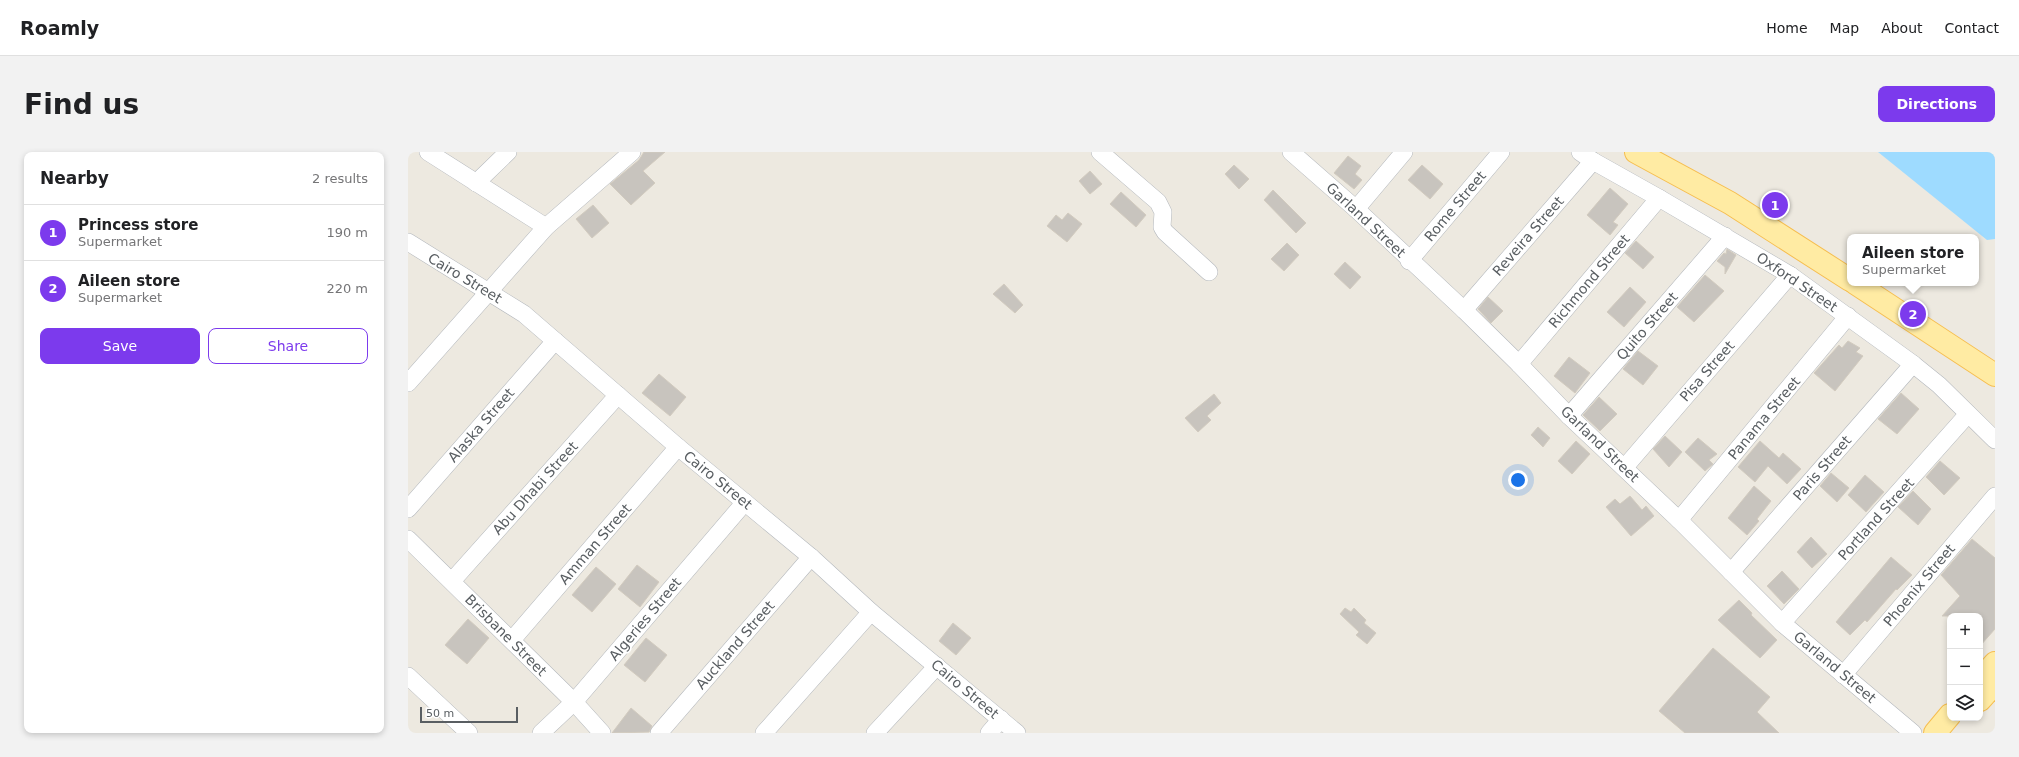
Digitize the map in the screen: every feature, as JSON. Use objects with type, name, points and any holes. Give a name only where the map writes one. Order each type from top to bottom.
[{"type":"main road","points":[[1636,152],[1730,203],[1847,278]]},
{"type":"main road","points":[[1860,286],[1995,375]]},
{"type":"main road","points":[[1935,733],[1947,719]]},
{"type":"main road","points":[[1951,733],[1961,721]]},
{"type":"street","points":[[428,152],[546,227]]},
{"type":"street","points":[[476,183],[508,152]]},
{"type":"street","points":[[408,383],[546,227],[632,152]]},
{"type":"street","points":[[1100,152],[1158,202],[1163,212],[1162,227],[1165,232],[1209,272]]},
{"type":"street","points":[[1356,209],[1404,152]]},
{"type":"street","name":"Rome Street","points":[[1409,261],[1501,152]]},
{"type":"street","name":"Garland Street","points":[[1295,153],[1356,209],[1409,261],[1464,310],[1569,416],[1680,520],[1782,623],[1913,733]]},
{"type":"street","name":"Oxford Street","points":[[1586,157],[1725,236],[1790,275],[1913,364],[1939,385],[1995,440]]},
{"type":"street","name":"Reveira Street","points":[[1464,310],[1586,157]]},
{"type":"street","name":"Richmond Street","points":[[1519,364],[1659,198]]},
{"type":"street","name":"Quito Street","points":[[1569,416],[1725,236]]},
{"type":"street","name":"Cairo Street","points":[[411,250],[488,292],[524,314],[678,447],[811,557],[871,612],[1017,733]]},
{"type":"street","name":"Pisa Street","points":[[1625,467],[1790,275]]},
{"type":"street","name":"Panama Street","points":[[1680,520],[1848,316]]},
{"type":"street","name":"Alaska Street","points":[[408,509],[554,341]]},
{"type":"street","name":"Paris Street","points":[[1731,572],[1913,364]]},
{"type":"street","name":"Abu Dhabi Street","points":[[452,581],[618,395]]},
{"type":"street","name":"Portland Street","points":[[1782,623],[1968,414]]},
{"type":"street","name":"Amman Street","points":[[512,640],[678,447]]},
{"type":"street","name":"Phoenix Street","points":[[1843,674],[1995,496]]},
{"type":"street","name":"Algeries Street","points":[[541,733],[574,702],[745,502]]},
{"type":"street","name":"Brisbane Street","points":[[408,539],[512,640],[574,702],[602,733]]},
{"type":"street","name":"Auckland Street","points":[[659,733],[811,557]]},
{"type":"street","points":[[764,733],[871,612]]},
{"type":"street","points":[[875,733],[938,666]]},
{"type":"street","points":[[408,676],[469,733]]},
{"type":"street","points":[[989,733],[1001,720]]},
{"type":"water","points":[[1878,152],[1995,152],[1995,239],[1987,240]]},
{"type":"building","points":[[644,152],[665,152],[643,171],[655,183],[631,205],[610,184],[639,160]]},
{"type":"building","points":[[1348,156],[1361,166],[1355,174],[1362,180],[1354,189],[1334,173]]},
{"type":"building","points":[[1234,165],[1249,179],[1239,189],[1225,174]]},
{"type":"building","points":[[1422,165],[1443,184],[1430,199],[1408,180]]},
{"type":"building","points":[[1090,171],[1102,184],[1090,194],[1079,181]]},
{"type":"building","points":[[1610,188],[1628,204],[1613,222],[1618,225],[1610,235],[1587,215]]},
{"type":"building","points":[[1273,190],[1306,223],[1296,233],[1264,200]]},
{"type":"building","points":[[1121,192],[1146,215],[1136,227],[1110,204]]},
{"type":"building","points":[[593,205],[609,223],[592,238],[576,219]]},
{"type":"building","points":[[1068,213],[1082,224],[1067,242],[1047,226],[1056,215],[1062,220]]},
{"type":"building","points":[[1636,241],[1654,257],[1643,269],[1625,253]]},
{"type":"building","points":[[1287,243],[1299,255],[1284,271],[1271,259]]},
{"type":"building","points":[[1727,249],[1736,255],[1725,274],[1725,267],[1717,261],[1724,253],[1726,254]]},
{"type":"building","points":[[1345,262],[1361,277],[1350,289],[1334,274]]},
{"type":"building","points":[[1705,275],[1724,291],[1694,322],[1677,307]]},
{"type":"building","points":[[1004,284],[1023,305],[1015,313],[993,294]]},
{"type":"building","points":[[1630,287],[1646,302],[1624,327],[1607,312]]},
{"type":"building","points":[[1488,297],[1503,311],[1491,323],[1478,309]]},
{"type":"building","points":[[1848,341],[1860,348],[1856,352],[1863,356],[1835,391],[1814,373],[1839,345],[1842,348]]},
{"type":"building","points":[[1638,351],[1658,366],[1643,385],[1623,369]]},
{"type":"building","points":[[1569,357],[1590,373],[1575,393],[1554,376]]},
{"type":"building","points":[[659,374],[686,397],[670,416],[642,393]]},
{"type":"building","points":[[1901,393],[1919,409],[1897,434],[1878,419]]},
{"type":"building","points":[[1214,394],[1221,403],[1207,416],[1211,420],[1198,432],[1185,418]]},
{"type":"building","points":[[1599,397],[1617,414],[1600,431],[1583,415]]},
{"type":"building","points":[[1538,427],[1550,438],[1543,447],[1531,435]]},
{"type":"building","points":[[1665,436],[1682,452],[1669,467],[1653,449]]},
{"type":"building","points":[[1698,438],[1717,454],[1709,460],[1713,464],[1705,471],[1685,452]]},
{"type":"building","points":[[1576,441],[1590,454],[1572,474],[1558,461]]},
{"type":"building","points":[[1760,441],[1779,458],[1783,453],[1801,469],[1787,484],[1768,466],[1755,482],[1738,467]]},
{"type":"building","points":[[1940,461],[1960,478],[1944,495],[1926,477]]},
{"type":"building","points":[[1831,473],[1849,488],[1837,502],[1820,486]]},
{"type":"building","points":[[1865,475],[1884,492],[1866,512],[1848,495]]},
{"type":"building","points":[[1754,486],[1771,501],[1757,519],[1759,521],[1747,535],[1728,518]]},
{"type":"building","points":[[1913,491],[1931,509],[1918,525],[1898,507]]},
{"type":"building","points":[[1630,496],[1642,510],[1646,506],[1654,516],[1631,536],[1606,507],[1615,499],[1620,504]]},
{"type":"building","points":[[1811,537],[1827,554],[1812,568],[1797,552]]},
{"type":"building","points":[[1972,539],[1995,558],[1995,629],[1983,643],[1983,613],[1947,613],[1947,616],[1942,616],[1960,596],[1941,575]]},
{"type":"building","points":[[1891,557],[1912,575],[1897,590],[1896,589],[1867,622],[1865,620],[1850,635],[1836,622]]},
{"type":"building","points":[[637,565],[659,582],[640,607],[618,589]]},
{"type":"building","points":[[596,567],[616,584],[592,612],[572,595]]},
{"type":"building","points":[[1782,571],[1799,589],[1784,604],[1767,586]]},
{"type":"building","points":[[1739,600],[1752,613],[1751,615],[1777,640],[1760,658],[1718,620]]},
{"type":"building","points":[[1345,608],[1351,612],[1354,608],[1366,620],[1364,623],[1376,633],[1367,644],[1356,635],[1359,632],[1340,614]]},
{"type":"building","points":[[468,619],[489,638],[467,664],[445,645]]},
{"type":"building","points":[[953,623],[971,638],[956,655],[939,641]]},
{"type":"building","points":[[646,638],[667,655],[645,682],[624,665]]},
{"type":"building","points":[[1713,648],[1770,697],[1757,712],[1779,733],[1685,733],[1659,711]]},
{"type":"building","points":[[631,708],[652,726],[649,732],[612,733]]},
{"type":"place","name":"Princess store","points":[[1775,205]]},
{"type":"place","name":"Aileen store","points":[[1913,314]]}]
